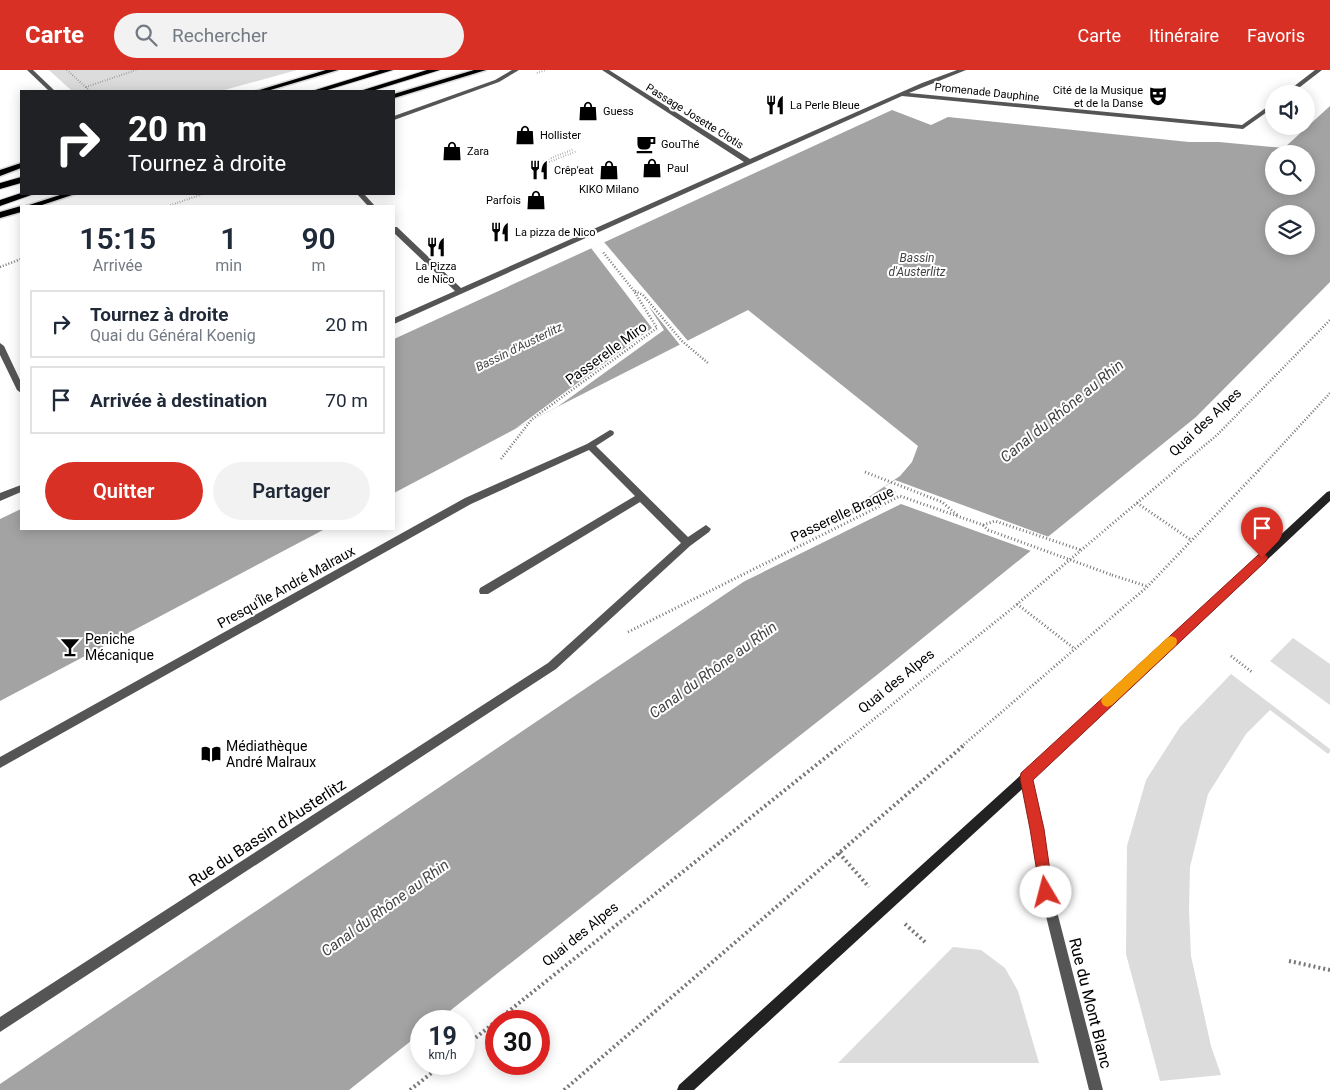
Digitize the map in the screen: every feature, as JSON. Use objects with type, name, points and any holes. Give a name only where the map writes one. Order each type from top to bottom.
[{"type":"highway","points":[[319,90],[389,70]]},
{"type":"highway","points":[[367,90],[436,70]]},
{"type":"highway","points":[[0,186],[20,180]]},
{"type":"highway","points":[[0,203],[26,195]]},
{"type":"main road","points":[[264,90],[334,70]]},
{"type":"main road","points":[[395,96],[482,70]]},
{"type":"main road","points":[[0,173],[20,165]]},
{"type":"main road","points":[[33,205],[68,195]]},
{"type":"main road","points":[[0,215],[20,209]]},
{"type":"main road","points":[[684,1090],[1026,778],[1330,495]]},
{"type":"street","points":[[30,70],[51,90]]},
{"type":"street","points":[[395,118],[497,81],[516,70]]},
{"type":"street","name":"Passage Josette Clotis","points":[[605,70],[749,162]]},
{"type":"street","points":[[395,321],[900,94],[963,70]]},
{"type":"street","points":[[1300,85],[1319,70]]},
{"type":"street","name":"Promenade Dauphine","points":[[900,94],[1243,127],[1265,111]]},
{"type":"street","points":[[361,195],[371,205]]},
{"type":"street","points":[[395,230],[460,291]]},
{"type":"street","points":[[0,346],[20,388]]},
{"type":"street","name":"Presqu'Île André Malraux","points":[[0,763],[468,501],[590,446],[610,434]]},
{"type":"street","points":[[590,446],[687,543],[706,529]]},
{"type":"street","points":[[0,498],[20,488]]},
{"type":"street","points":[[484,590],[642,497]]},
{"type":"street","name":"Rue du Bassin d'Austerlitz","points":[[0,1025],[552,666],[687,543]]},
{"type":"street","name":"Rue du Mont Blanc","points":[[1026,778],[1037,829],[1046,892],[1096,1090]]},
{"type":"path","points":[[67,70],[89,90]]},
{"type":"path","points":[[86,87],[136,70]]},
{"type":"path","points":[[546,162],[575,150]]},
{"type":"path","points":[[171,205],[200,195]]},
{"type":"path","name":"Passerelle Miro","points":[[532,419],[657,328],[634,291],[598,245]]},
{"type":"path","points":[[0,267],[20,259]]},
{"type":"path","points":[[634,291],[643,295],[682,341],[708,363]]},
{"type":"path","name":"Quai des Alpes","points":[[475,1038],[1017,604],[1217,435],[1330,320]]},
{"type":"path","points":[[564,1090],[1147,587],[1286,442],[1330,393]]},
{"type":"path","points":[[865,472],[942,502],[957,515]]},
{"type":"path","name":"Passerelle Braque","points":[[625,634],[900,496],[944,513],[957,515],[982,524],[988,530],[1147,587]]},
{"type":"path","points":[[1137,503],[1191,540]]},
{"type":"path","points":[[982,524],[995,521],[1081,550]]},
{"type":"path","points":[[1017,604],[1075,649]]},
{"type":"path","points":[[1231,656],[1252,672]]},
{"type":"path","points":[[1289,961],[1330,970]]},
{"type":"path","points":[[410,1090],[429,1075]]},
{"type":"shaded area","points":[[49,70],[297,70],[225,90],[71,90]]},
{"type":"shaded area","points":[[1293,638],[1330,664],[1330,705],[1270,661]]},
{"type":"shaded area","points":[[1231,674],[1330,749],[1330,752],[1328,754],[1270,710],[1246,734],[1208,794],[1190,867],[1191,956],[1211,1046],[1221,1075],[1160,1081],[1126,954],[1127,846],[1146,780],[1180,727]]},
{"type":"shaded area","points":[[953,947],[981,950],[1005,968],[1018,991],[1039,1063],[838,1063]]},
{"type":"water","points":[[1330,106],[1330,282],[1196,417],[887,667],[451,1010],[410,1010],[410,1042],[349,1090],[0,1090],[0,1084],[900,476],[912,462],[918,446],[748,310],[557,407],[395,492],[395,339],[892,110],[931,125],[948,117],[1189,142],[1219,142],[1265,146],[1265,195],[1315,195],[1315,145],[1287,145],[1298,135],[1315,135],[1315,120]]},
{"type":"water","points":[[20,509],[20,530],[323,530],[0,701],[0,519]]},
{"type":"pier","points":[[604,242],[688,341],[680,345],[648,305],[664,330],[557,407],[515,429],[652,328],[591,248]]},
{"type":"pier","points":[[895,480],[1049,537],[1031,551],[901,504],[743,582],[817,532],[896,492],[884,487]]},
{"type":"slow traffic","points":[[1107,701],[1171,641]]},
{"type":"place","name":"Cité de la Musique et de la Danse","points":[[1158,96]]},
{"type":"place","name":"La Perle Bleue","points":[[775,105]]},
{"type":"place","name":"Guess","points":[[588,111]]},
{"type":"place","name":"Hollister","points":[[525,135]]},
{"type":"place","name":"GouThé","points":[[646,144]]},
{"type":"place","name":"Zara","points":[[452,151]]},
{"type":"place","name":"Paul","points":[[652,168]]},
{"type":"place","name":"Crêp'eat","points":[[539,170]]},
{"type":"place","name":"KIKO Milano","points":[[609,170]]},
{"type":"place","name":"Parfois","points":[[536,200]]},
{"type":"place","name":"La pizza de Nico","points":[[500,232]]},
{"type":"place","name":"La Pizza de Nico","points":[[436,247]]},
{"type":"place","name":"Peniche Mécanique","points":[[70,647]]},
{"type":"place","name":"Médiathèque André Malraux","points":[[211,754]]},
{"type":"route","points":[[1046,892],[1037,829],[1026,778],[1262,558]]},
{"type":"water label","name":"Bassin d'Austerlitz","points":[[917,265]]},
{"type":"water label","name":"Bassin d'Austerlitz","points":[[519,347]]},
{"type":"water label","name":"Canal du Rhône au Rhin","points":[[1062,411]]},
{"type":"water label","name":"Canal du Rhône au Rhin","points":[[713,670]]},
{"type":"water label","name":"Canal du Rhône au Rhin","points":[[385,908]]}]
